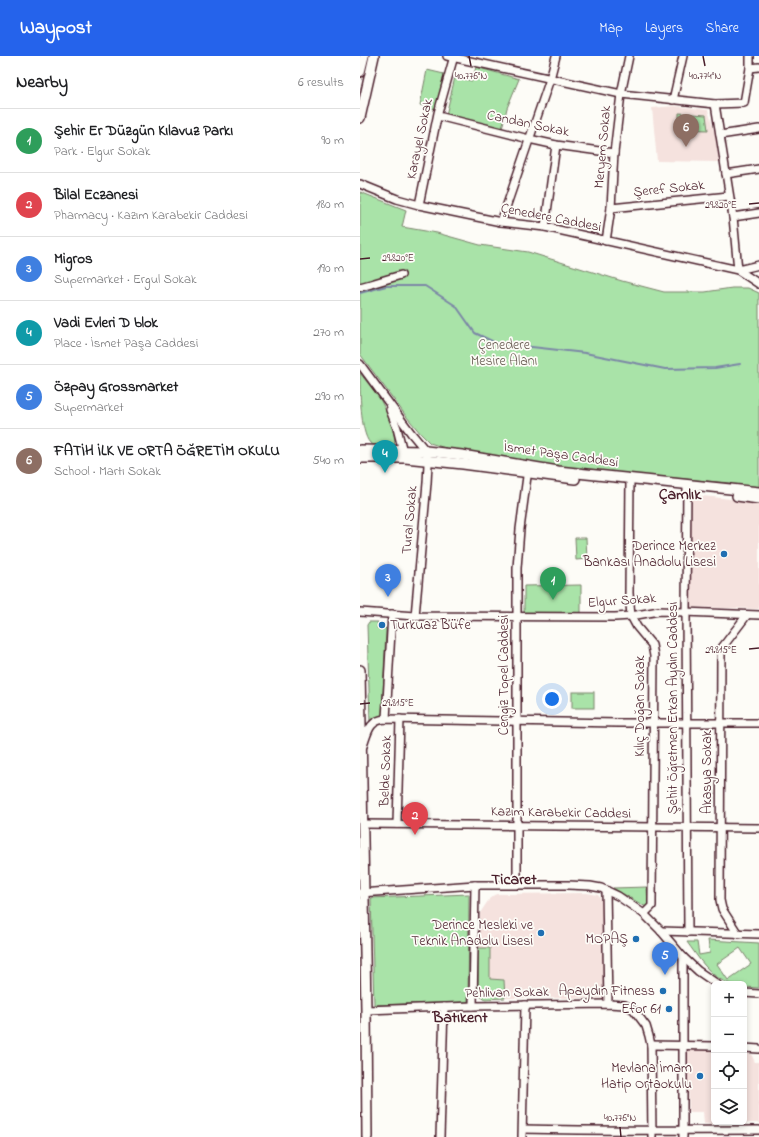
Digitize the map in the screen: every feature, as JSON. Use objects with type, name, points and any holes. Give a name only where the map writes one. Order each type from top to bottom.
[{"type":"main road","points":[[360,72],[364,56]]},
{"type":"main road","points":[[360,118],[374,56]]},
{"type":"main road","points":[[360,443],[362,456]]},
{"type":"main road","name":"İsmet Paşa Caddesi","points":[[362,456],[404,454],[427,456],[463,464],[527,469],[630,481],[759,499]]},
{"type":"main road","name":"İsmet Paşa Caddesi","points":[[686,488],[759,492]]},
{"type":"main road","points":[[360,670],[363,824],[362,893],[366,1010],[367,1137]]},
{"type":"street","points":[[452,56],[621,94],[714,104],[744,102],[750,68],[750,56]]},
{"type":"street","name":"Karayel Sokak","points":[[419,205],[452,56]]},
{"type":"street","points":[[501,222],[550,79],[556,56]]},
{"type":"street","name":"Meryem Sokak","points":[[606,241],[611,208],[614,153],[621,94],[629,56]]},
{"type":"street","points":[[673,100],[683,56]]},
{"type":"street","points":[[750,68],[759,67]]},
{"type":"street","points":[[714,104],[733,217],[738,270],[759,265]]},
{"type":"street","name":"Candan Sokak","points":[[438,116],[529,140],[614,153]]},
{"type":"street","points":[[720,135],[759,129]]},
{"type":"street","points":[[545,227],[556,145]]},
{"type":"street","points":[[726,174],[759,169]]},
{"type":"street","name":"Çenedere Caddesi","points":[[360,184],[397,199],[419,205],[501,222],[545,227],[738,270],[759,284]]},
{"type":"street","name":"Şeref Sokak","points":[[611,208],[729,196]]},
{"type":"street","points":[[733,217],[759,213]]},
{"type":"street","points":[[360,286],[401,275]]},
{"type":"street","points":[[360,364],[427,456]]},
{"type":"street","points":[[386,399],[397,428],[404,454]]},
{"type":"street","name":"Tural Sokak","points":[[415,616],[427,483],[427,456]]},
{"type":"street","name":"Cengiz Topel Caddesi","points":[[517,884],[518,552],[527,469]]},
{"type":"street","name":"Kılıç Doğan Sokak","points":[[630,481],[629,593],[631,616],[637,627],[649,641],[653,650],[652,906],[644,914]]},
{"type":"street","name":"Şehit Öğretmen Erkan Aydın Caddesi","points":[[686,488],[688,932]]},
{"type":"street","name":"Elgur Sokak","points":[[360,612],[415,616],[615,617],[659,611],[759,615]]},
{"type":"street","name":"Belde Sokak","points":[[386,719],[392,614]]},
{"type":"street","name":"Akasya Sokak","points":[[738,934],[722,909],[720,900],[721,649],[747,615]]},
{"type":"street","points":[[362,747],[372,724],[386,719],[687,724],[759,723]]},
{"type":"street","name":"Belde Sokak","points":[[397,824],[400,719]]},
{"type":"street","name":"Kazım Karabekir Caddesi","points":[[363,824],[759,828]]},
{"type":"street","points":[[362,893],[475,885],[517,884],[581,885],[606,890],[618,896],[644,914],[662,931],[683,957],[698,971],[713,981]]},
{"type":"street","points":[[473,1006],[475,885]]},
{"type":"street","points":[[606,890],[608,1004]]},
{"type":"street","points":[[662,931],[759,934]]},
{"type":"street","points":[[683,957],[683,1133]]},
{"type":"street","points":[[747,993],[759,994]]},
{"type":"street","points":[[522,1137],[525,1005]]},
{"type":"street","name":"Pehlivan Sokak","points":[[366,1010],[473,1006],[625,1005],[634,1010],[646,1026],[651,1045],[652,1134]]},
{"type":"street","points":[[440,1137],[444,1007]]},
{"type":"street","points":[[651,1045],[711,1046]]},
{"type":"street","points":[[747,1048],[759,1049]]},
{"type":"street","points":[[523,1129],[652,1134],[714,1134],[759,1130]]},
{"type":"shaded area","points":[[675,106],[708,110],[715,134],[719,162],[657,161],[652,108]]},
{"type":"shaded area","name":"Derince Merkez Bankası Anadolu Lisesi","points":[[693,495],[759,502],[759,609],[689,607],[689,498]]},
{"type":"shaded area","name":"Derince Mesleki ve Teknik Anadolu Lisesi","points":[[587,893],[598,895],[603,902],[605,998],[505,998],[504,980],[490,979],[490,948],[478,948],[480,913],[488,901],[497,894]]},
{"type":"shaded area","points":[[687,1048],[711,1051],[711,1124],[704,1124],[703,1112],[689,1112]]},
{"type":"shaded area","points":[[747,1054],[751,1054],[755,1062],[759,1062],[759,1123],[747,1123]]},
{"type":"green space","points":[[476,67],[519,79],[507,108],[502,128],[446,115],[455,77],[472,81]]},
{"type":"green space","points":[[427,70],[444,74],[436,109],[420,105]]},
{"type":"green space","points":[[679,113],[706,115],[708,130],[679,129]]},
{"type":"green space","name":"Çenedere Mesire Alanı","points":[[360,192],[406,210],[402,227],[437,233],[480,245],[528,252],[622,281],[664,292],[705,292],[732,288],[748,288],[759,293],[759,488],[734,486],[730,483],[558,468],[451,450],[430,443],[406,416],[360,354]]},
{"type":"green space","points":[[360,373],[384,406],[394,435],[394,446],[375,445],[370,443],[367,438],[362,420]]},
{"type":"green space","points":[[575,538],[586,538],[587,559],[576,560]]},
{"type":"green space","points":[[581,585],[581,614],[524,613],[524,586]]},
{"type":"green space","points":[[369,622],[378,622],[377,628],[386,628],[382,717],[370,722],[367,625]]},
{"type":"green space","points":[[572,692],[594,692],[594,708],[572,708]]},
{"type":"green space","points":[[647,887],[648,906],[646,907],[613,888]]},
{"type":"green space","points":[[469,894],[468,1002],[374,1005],[371,898]]},
{"type":"green space","points":[[708,940],[759,943],[759,988],[747,987],[747,981],[722,980],[705,966],[687,942],[697,942],[699,955],[710,953]],"holes":[[[740,948],[751,964],[728,980],[717,964]]]},
{"type":"green space","points":[[478,948],[490,948],[490,979],[504,980],[505,998],[485,999],[480,995],[478,988]]},
{"type":"waterway","points":[[360,293],[386,286],[425,286],[456,306],[475,333],[496,343],[585,353],[665,369],[715,368],[740,364]]},
{"type":"place","name":"FATİH İLK VE ORTA ÖĞRETİM OKULU","points":[[686,147]]},
{"type":"place","name":"Vadi Evleri D blok","points":[[385,473]]},
{"type":"place","name":"Derince Merkez Bankası Anadolu Lisesi","points":[[724,554]]},
{"type":"place","name":"Migros","points":[[388,597]]},
{"type":"place","name":"Şehir Er Düzgün Kılavuz Parkı","points":[[553,600]]},
{"type":"place","name":"Turkuaz Büfe","points":[[382,625]]},
{"type":"place","name":"Bilal Eczanesi","points":[[415,835]]},
{"type":"place","name":"Derince Mesleki ve Teknik Anadolu Lisesi","points":[[541,933]]},
{"type":"place","name":"MOPAŞ","points":[[636,939]]},
{"type":"place","name":"Özpay Grossmarket","points":[[665,975]]},
{"type":"place","name":"Apaydın Fitness","points":[[663,991]]},
{"type":"place","name":"Efor 61","points":[[669,1009]]},
{"type":"place","name":"Mevlana İmam Hatip Ortaokulu","points":[[700,1076]]},
{"type":"district","name":"Çamlık","points":[[680,495]]},
{"type":"district","name":"Ticaret","points":[[514,880]]},
{"type":"district","name":"Batıkent","points":[[460,1018]]}]
